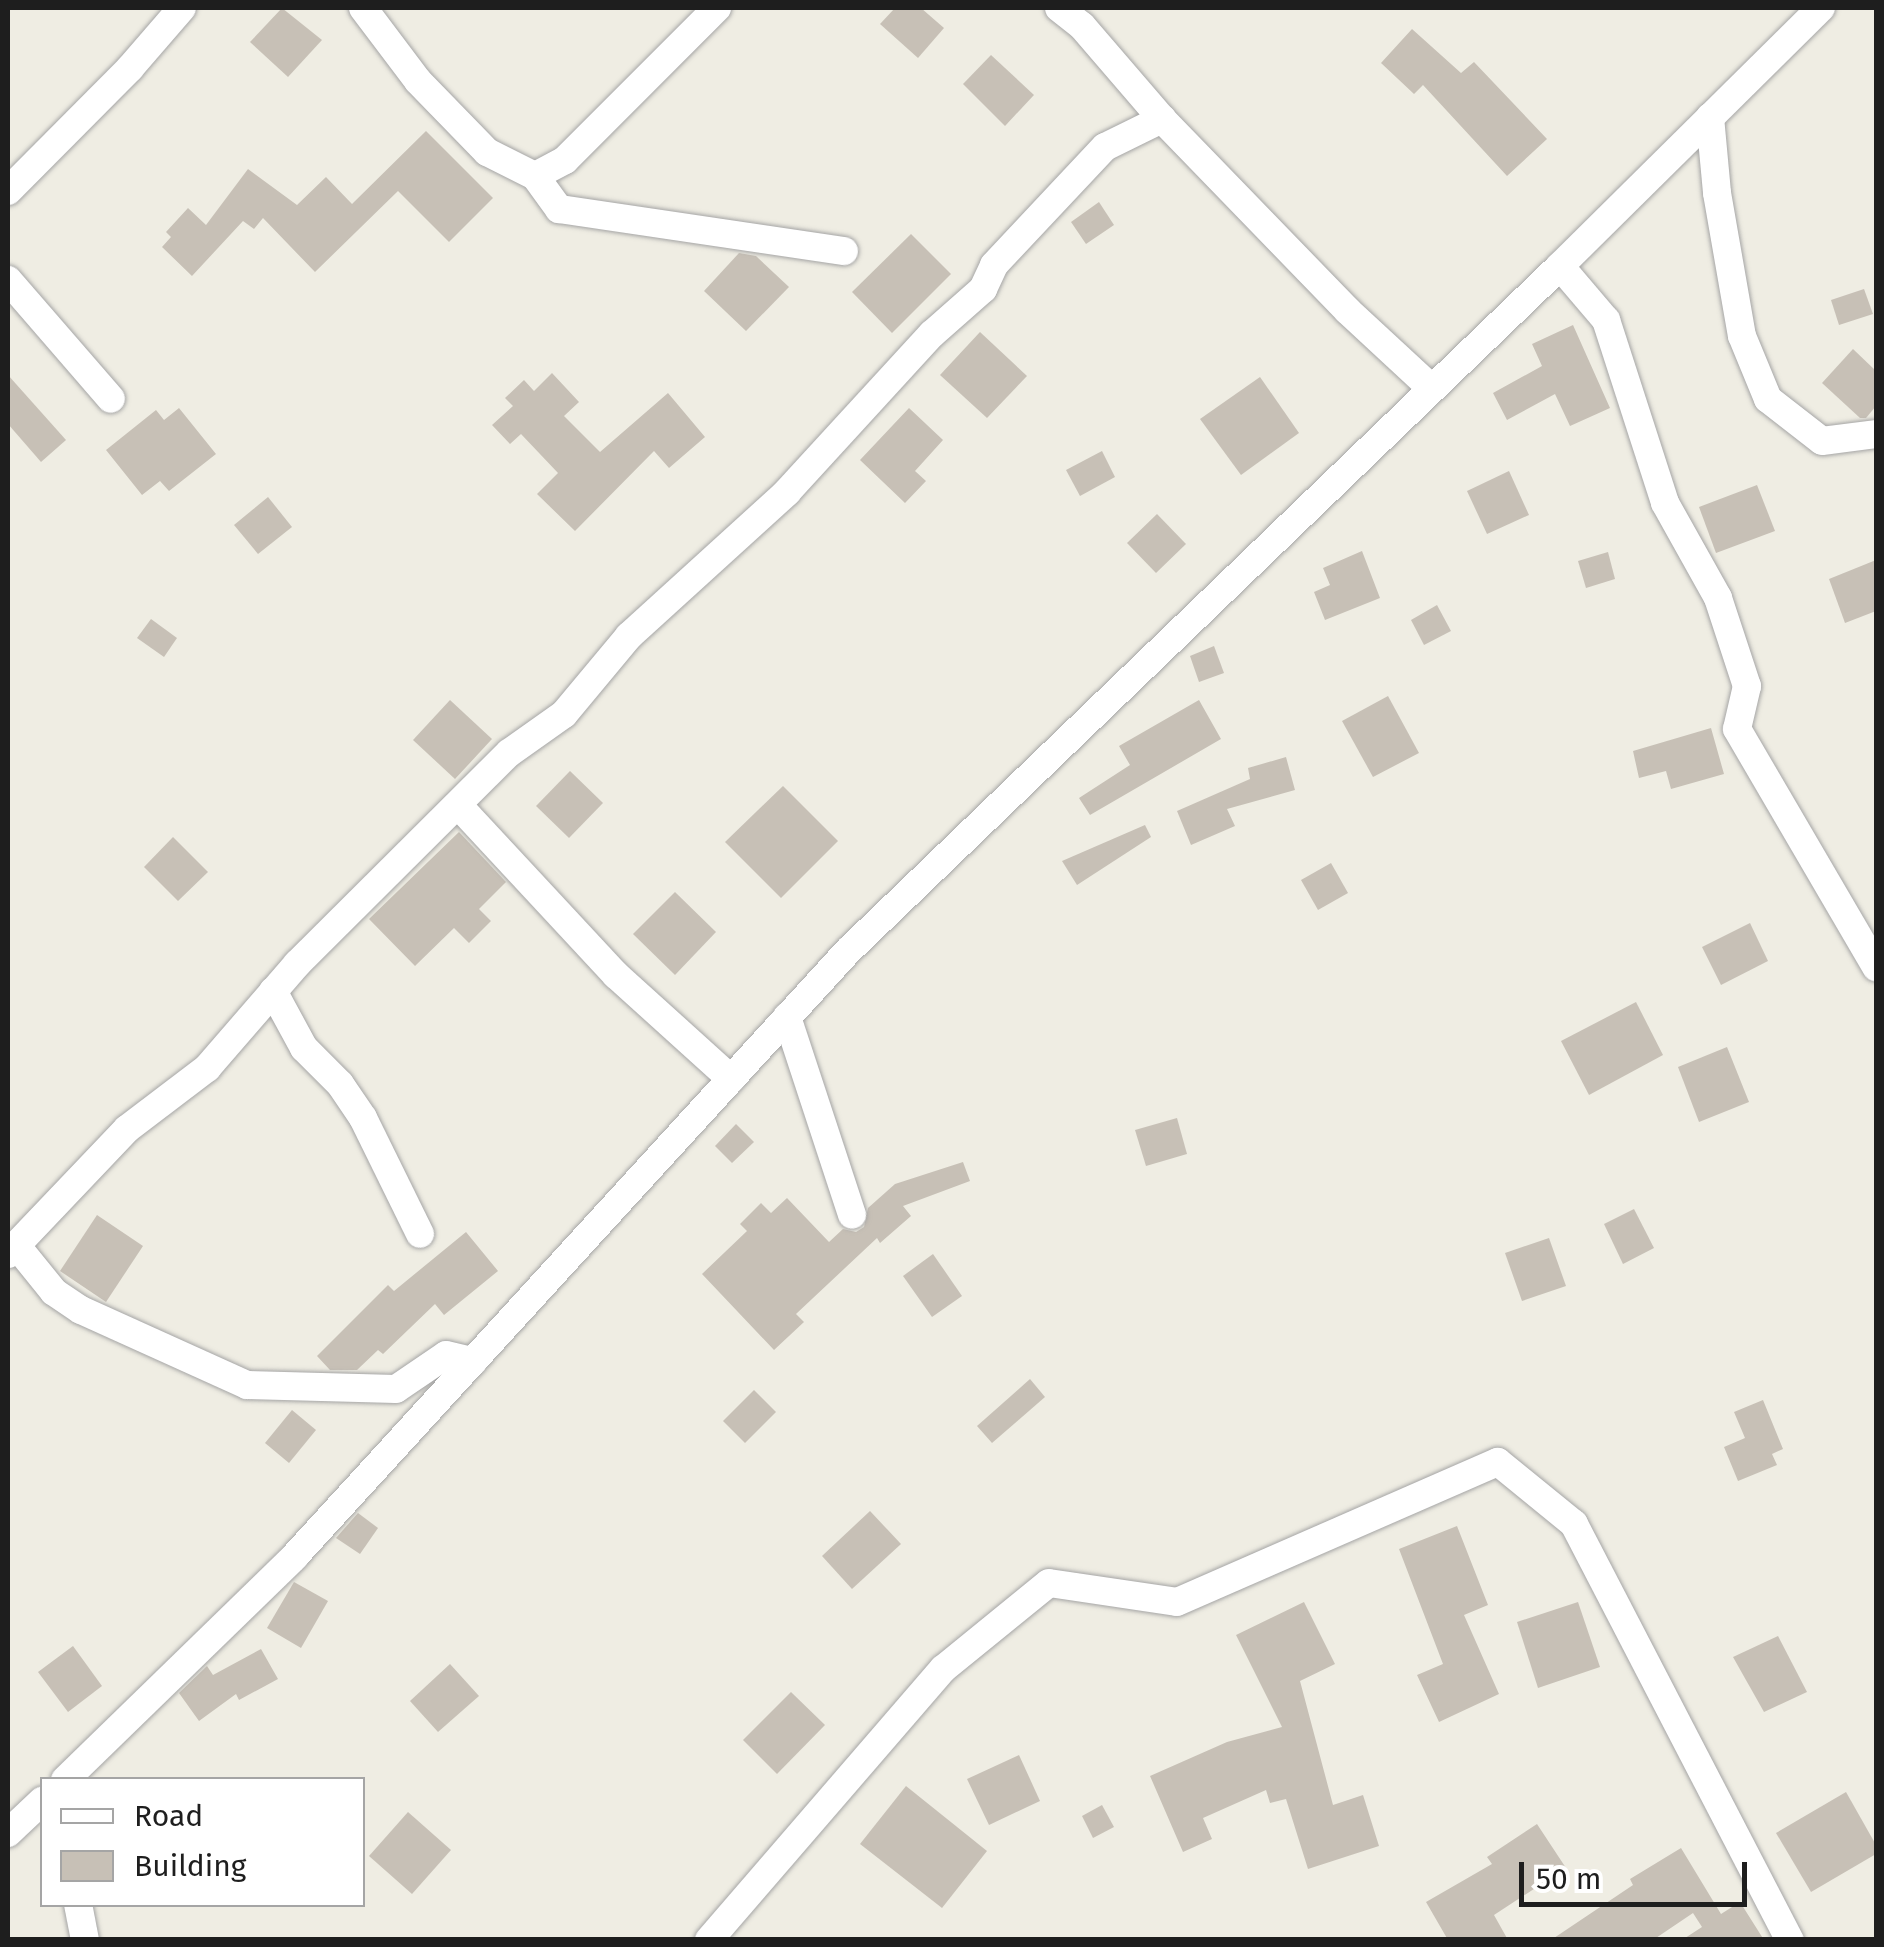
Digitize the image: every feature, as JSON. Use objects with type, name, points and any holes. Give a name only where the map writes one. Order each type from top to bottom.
[{"type":"street","points":[[8,191],[130,68],[182,8]]},
{"type":"street","points":[[363,8],[418,81],[487,152],[535,176],[560,210],[844,251]]},
{"type":"street","points":[[535,176],[565,160],[717,8]]},
{"type":"street","points":[[1059,8],[1082,26],[1162,119],[1348,311],[1430,387]]},
{"type":"street","points":[[68,1777],[294,1557],[848,951],[1560,266],[1821,8]]},
{"type":"street","points":[[1710,118],[1717,193],[1738,319],[1768,399],[1822,441],[1876,434]]},
{"type":"street","points":[[473,1361],[446,1355],[396,1388],[247,1385],[81,1310],[54,1292],[12,1250],[127,1129],[207,1068],[273,991],[509,753],[564,714],[629,636],[787,492],[932,334],[983,289],[994,266],[1105,147],[1162,119]]},
{"type":"street","points":[[1560,266],[1606,320],[1664,503],[1718,598],[1747,686],[1737,729],[1876,967]]},
{"type":"street","points":[[8,280],[111,400]]},
{"type":"street","points":[[458,806],[616,975],[731,1079]]},
{"type":"street","points":[[273,991],[304,1048],[340,1084],[363,1118],[420,1234]]},
{"type":"street","points":[[787,1017],[852,1214]]},
{"type":"street","points":[[709,1940],[943,1669],[1049,1582],[1177,1602],[1498,1462],[1574,1524],[1790,1940]]},
{"type":"street","points":[[8,1833],[40,1803]]},
{"type":"street","points":[[79,1907],[85,1940]]},
{"type":"building","points":[[282,8],[322,40],[288,77],[250,42]]},
{"type":"building","points":[[895,8],[921,8],[944,28],[918,58],[880,24]]},
{"type":"building","points":[[1412,29],[1461,73],[1474,62],[1547,139],[1507,176],[1423,85],[1414,94],[1381,63]]},
{"type":"building","points":[[991,55],[1034,95],[1005,126],[963,84]]},
{"type":"building","points":[[426,131],[493,198],[449,242],[398,191],[315,272],[263,218],[254,229],[243,221],[192,276],[162,247],[171,237],[166,232],[188,208],[206,225],[248,169],[297,205],[326,177],[352,204]]},
{"type":"building","points":[[1099,202],[1114,225],[1086,244],[1071,222]]},
{"type":"building","points":[[911,234],[951,274],[892,333],[852,292]]},
{"type":"building","points":[[739,253],[756,256],[789,287],[746,331],[704,291]]},
{"type":"building","points":[[1864,289],[1873,314],[1839,325],[1831,300]]},
{"type":"building","points":[[1573,325],[1610,408],[1570,426],[1555,394],[1507,420],[1493,393],[1542,366],[1532,344]]},
{"type":"building","points":[[980,332],[1027,376],[987,418],[940,375]]},
{"type":"building","points":[[1853,349],[1876,371],[1876,406],[1866,418],[1860,418],[1822,383]]},
{"type":"building","points":[[552,373],[579,402],[564,416],[600,452],[668,393],[705,437],[669,468],[654,451],[575,531],[537,494],[558,473],[521,434],[510,444],[492,425],[513,406],[505,398],[524,380],[534,391]]},
{"type":"building","points":[[8,375],[66,440],[41,462],[8,424]]},
{"type":"building","points":[[1260,377],[1299,433],[1241,475],[1200,419]]},
{"type":"building","points":[[179,408],[216,454],[169,491],[160,481],[142,495],[106,450],[156,410],[164,420]]},
{"type":"building","points":[[909,408],[943,440],[915,471],[926,481],[905,503],[860,460]]},
{"type":"building","points":[[1102,451],[1115,477],[1080,496],[1066,470]]},
{"type":"building","points":[[1509,471],[1529,515],[1487,534],[1467,491]]},
{"type":"building","points":[[1757,485],[1775,531],[1716,553],[1699,507]]},
{"type":"building","points":[[268,497],[292,527],[258,554],[234,525]]},
{"type":"building","points":[[1157,514],[1186,544],[1156,573],[1127,543]]},
{"type":"building","points":[[1362,551],[1380,598],[1325,620],[1314,592],[1330,585],[1323,568]]},
{"type":"building","points":[[1608,552],[1615,579],[1586,588],[1578,561]]},
{"type":"building","points":[[1876,560],[1876,611],[1845,623],[1829,579]]},
{"type":"building","points":[[1437,605],[1451,631],[1424,645],[1411,620]]},
{"type":"building","points":[[151,619],[177,638],[164,657],[137,638]]},
{"type":"building","points":[[1214,646],[1224,673],[1199,682],[1190,656]]},
{"type":"building","points":[[1388,696],[1419,753],[1373,777],[1342,721]]},
{"type":"building","points":[[450,700],[492,739],[455,779],[413,740]]},
{"type":"building","points":[[1199,700],[1221,739],[1090,815],[1079,798],[1130,765],[1119,746]]},
{"type":"building","points":[[1711,728],[1724,774],[1671,789],[1666,771],[1639,778],[1633,751]]},
{"type":"building","points":[[1286,757],[1295,790],[1227,809],[1235,826],[1191,845],[1177,811],[1250,779],[1248,768]]},
{"type":"building","points":[[570,771],[603,803],[569,838],[536,806]]},
{"type":"building","points":[[783,786],[838,841],[781,898],[725,842]]},
{"type":"building","points":[[1145,825],[1151,837],[1077,885],[1062,861]]},
{"type":"building","points":[[459,832],[506,882],[479,909],[491,921],[469,943],[454,928],[415,966],[369,919]]},
{"type":"building","points":[[173,837],[208,872],[178,901],[144,867]]},
{"type":"building","points":[[1331,863],[1348,893],[1318,910],[1301,880]]},
{"type":"building","points":[[675,892],[716,932],[675,975],[633,934]]},
{"type":"building","points":[[1750,923],[1768,961],[1721,985],[1702,947]]},
{"type":"building","points":[[1636,1002],[1663,1055],[1589,1095],[1561,1041]]},
{"type":"building","points":[[1727,1047],[1749,1102],[1699,1122],[1678,1067]]},
{"type":"building","points":[[1177,1118],[1187,1154],[1146,1166],[1135,1130]]},
{"type":"building","points":[[736,1124],[754,1142],[732,1163],[715,1146]]},
{"type":"building","points":[[963,1162],[970,1181],[903,1206],[911,1216],[880,1243],[877,1238],[796,1314],[804,1322],[774,1350],[702,1274],[747,1231],[740,1224],[761,1203],[771,1213],[787,1198],[829,1242],[843,1229],[856,1232],[864,1227],[868,1208],[895,1184]]},
{"type":"building","points":[[1634,1209],[1654,1248],[1623,1264],[1604,1224]]},
{"type":"building","points":[[97,1215],[143,1246],[106,1302],[60,1271]]},
{"type":"building","points":[[466,1232],[498,1271],[444,1315],[435,1304],[383,1354],[378,1350],[357,1370],[330,1370],[317,1356],[388,1285],[394,1291]]},
{"type":"building","points":[[1549,1238],[1566,1286],[1522,1301],[1505,1253]]},
{"type":"building","points":[[933,1254],[962,1296],[932,1317],[903,1276]]},
{"type":"building","points":[[1030,1379],[1045,1397],[992,1443],[977,1426]]},
{"type":"building","points":[[754,1390],[776,1412],[745,1443],[723,1421]]},
{"type":"building","points":[[1763,1400],[1783,1449],[1772,1454],[1777,1465],[1738,1481],[1724,1447],[1745,1438],[1734,1412]]},
{"type":"building","points":[[292,1410],[316,1430],[289,1463],[265,1443]]},
{"type":"building","points":[[870,1511],[901,1544],[852,1589],[822,1556]]},
{"type":"building","points":[[358,1513],[378,1528],[360,1554],[336,1538]]},
{"type":"building","points":[[1457,1526],[1488,1605],[1464,1615],[1499,1694],[1439,1722],[1417,1675],[1443,1664],[1399,1549]]},
{"type":"building","points":[[294,1582],[328,1601],[301,1648],[267,1628]]},
{"type":"building","points":[[1304,1602],[1335,1664],[1300,1681],[1333,1805],[1363,1795],[1379,1846],[1308,1869],[1286,1799],[1270,1803],[1266,1790],[1203,1818],[1212,1839],[1183,1852],[1150,1776],[1227,1742],[1282,1727],[1236,1635]]},
{"type":"building","points":[[1578,1602],[1600,1667],[1538,1688],[1517,1622]]},
{"type":"building","points":[[1778,1636],[1807,1692],[1764,1712],[1733,1657]]},
{"type":"building","points":[[73,1646],[102,1686],[68,1712],[38,1672]]},
{"type":"building","points":[[261,1649],[278,1679],[239,1700],[236,1694],[199,1721],[179,1693],[207,1666],[213,1675]]},
{"type":"building","points":[[450,1664],[479,1696],[438,1732],[410,1701]]},
{"type":"building","points":[[791,1692],[825,1725],[777,1774],[743,1740]]},
{"type":"building","points":[[1019,1755],[1040,1801],[989,1825],[967,1779]]},
{"type":"building","points":[[906,1786],[987,1851],[942,1908],[860,1844]]},
{"type":"building","points":[[1846,1792],[1876,1845],[1876,1854],[1811,1892],[1776,1833]]},
{"type":"building","points":[[1102,1805],[1114,1827],[1093,1838],[1082,1816]]},
{"type":"building","points":[[408,1812],[451,1850],[412,1894],[369,1856]]},
{"type":"building","points":[[1537,1824],[1566,1868],[1494,1915],[1508,1940],[1448,1940],[1426,1902],[1492,1864],[1487,1857]]},
{"type":"building","points":[[1681,1848],[1721,1914],[1740,1902],[1764,1940],[1682,1940],[1702,1927],[1693,1913],[1653,1940],[1551,1940],[1633,1885],[1630,1879]]}]
